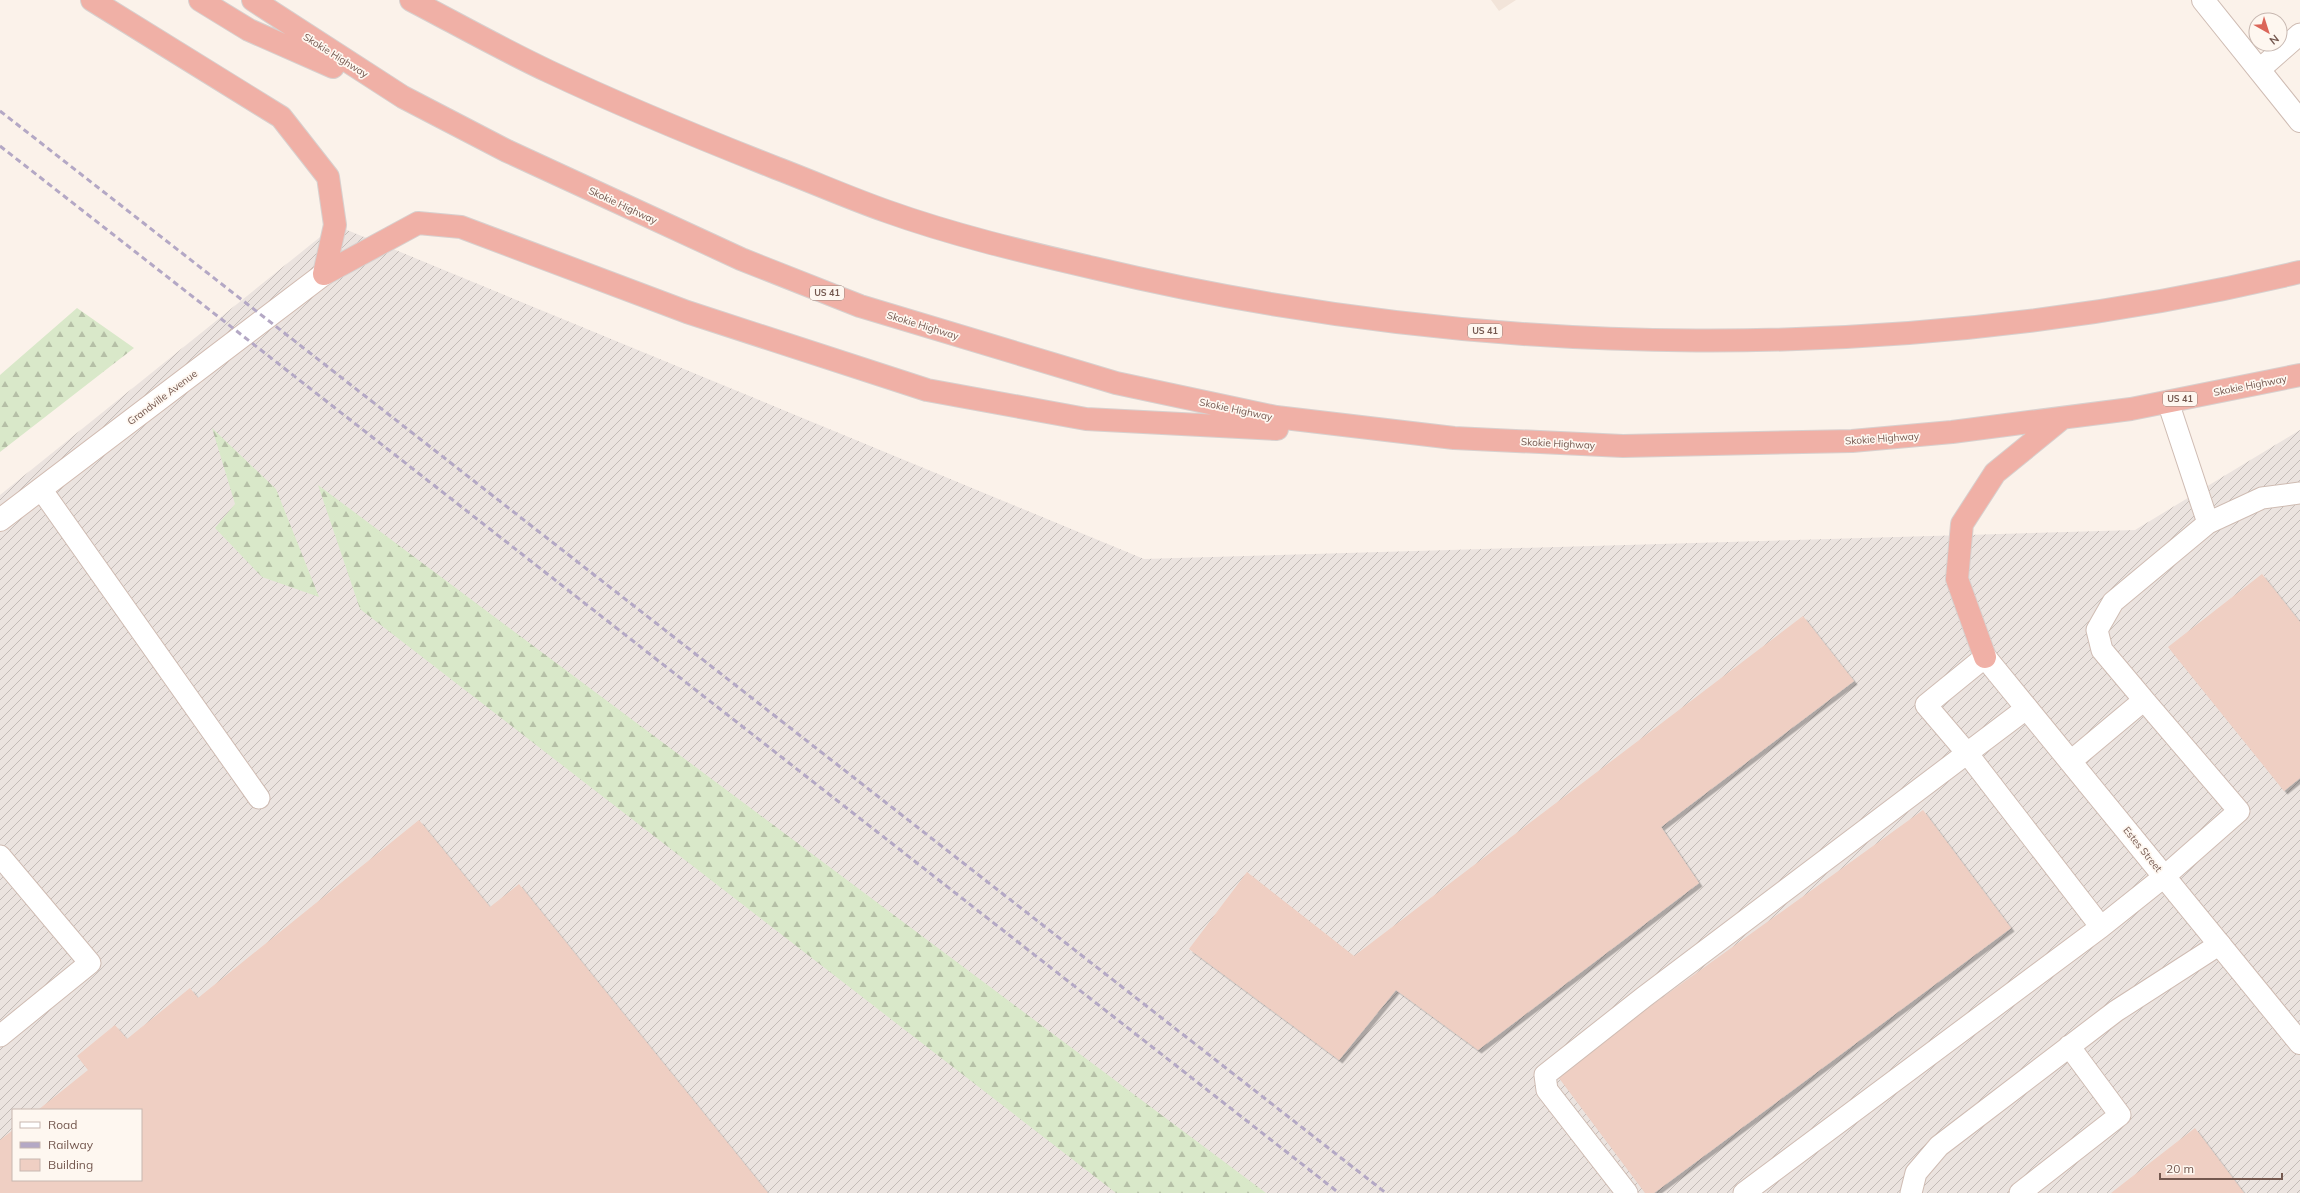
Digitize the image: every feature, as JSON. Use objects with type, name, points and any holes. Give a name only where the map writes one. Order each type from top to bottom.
[{"type":"highway","points":[[92,0],[281,117],[328,177],[335,225],[324,274]]},
{"type":"highway","points":[[200,0],[250,30],[403,97]]},
{"type":"highway","name":"Skokie Highway","points":[[253,0],[403,97],[507,151],[741,259],[860,306],[1116,383],[1276,417],[1454,438],[1623,446],[1852,441],[2060,420],[2168,402],[2300,375]]},
{"type":"highway","name":"US 41","points":[[411,0],[549,72],[679,129],[888,212],[1019,251],[1150,282],[1283,308],[1418,325],[1553,336],[1688,341],[1824,338],[1959,328],[2094,312],[2248,284],[2300,272]]},
{"type":"highway","points":[[324,274],[418,223],[461,227],[687,312],[927,390],[1086,418],[1454,438]]},
{"type":"highway","points":[[1985,657],[1957,579],[1962,524],[1995,473],[2060,420]]},
{"type":"street","points":[[2203,0],[2300,121]]},
{"type":"street","name":"Grandville Avenue","points":[[0,520],[324,274]]},
{"type":"street","name":"Estes Street","points":[[1985,657],[2300,1043]]},
{"type":"lane","points":[[2259,70],[2300,34]]},
{"type":"lane","points":[[2168,402],[2208,523]]},
{"type":"lane","points":[[42,489],[259,798]]},
{"type":"lane","points":[[1744,1193],[2101,927],[2165,876],[2239,811],[2102,650],[2097,630],[2113,602],[2208,523],[2262,498],[2300,492]]},
{"type":"lane","points":[[1985,657],[1926,705],[1967,753],[2101,927]]},
{"type":"lane","points":[[2071,761],[2144,700]]},
{"type":"lane","points":[[1627,1193],[1547,1090],[1545,1075],[1571,1053],[2027,708]]},
{"type":"lane","points":[[0,856],[90,963],[0,1036]]},
{"type":"lane","points":[[1911,1193],[1916,1173],[1939,1146],[2116,1011],[2220,944]]},
{"type":"lane","points":[[2020,1193],[2120,1115],[2069,1046]]},
{"type":"shaded area","points":[[1491,0],[1516,0],[1499,11]]},
{"type":"shaded area","points":[[335,225],[1144,559],[2135,530],[2300,430],[2300,1193],[0,1193],[0,495]]},
{"type":"green space","points":[[77,308],[134,348],[0,452],[0,375]]},
{"type":"green space","points":[[212,428],[276,489],[319,597],[262,577],[215,528],[235,504]]},
{"type":"green space","points":[[318,485],[1266,1193],[1116,1193],[360,609]]},
{"type":"building","points":[[2262,574],[2300,622],[2300,778],[2284,791],[2168,647]]},
{"type":"building","points":[[1803,616],[1854,681],[1661,827],[1699,883],[1478,1050],[1396,990],[1339,1060],[1189,949],[1247,872],[1354,956]]},
{"type":"building","points":[[1923,810],[2011,928],[1654,1193],[1645,1193],[1556,1074]]},
{"type":"building","points":[[419,820],[490,907],[519,884],[768,1193],[0,1193],[0,1140],[12,1131],[12,1181],[142,1181],[142,1109],[39,1109],[88,1070],[77,1056],[115,1025],[127,1039],[190,988],[198,998]]},
{"type":"building","points":[[2195,1128],[2244,1193],[2111,1193]]},
{"type":"railway","points":[[0,111],[1386,1193]]},
{"type":"railway","points":[[0,146],[1339,1193]]}]
